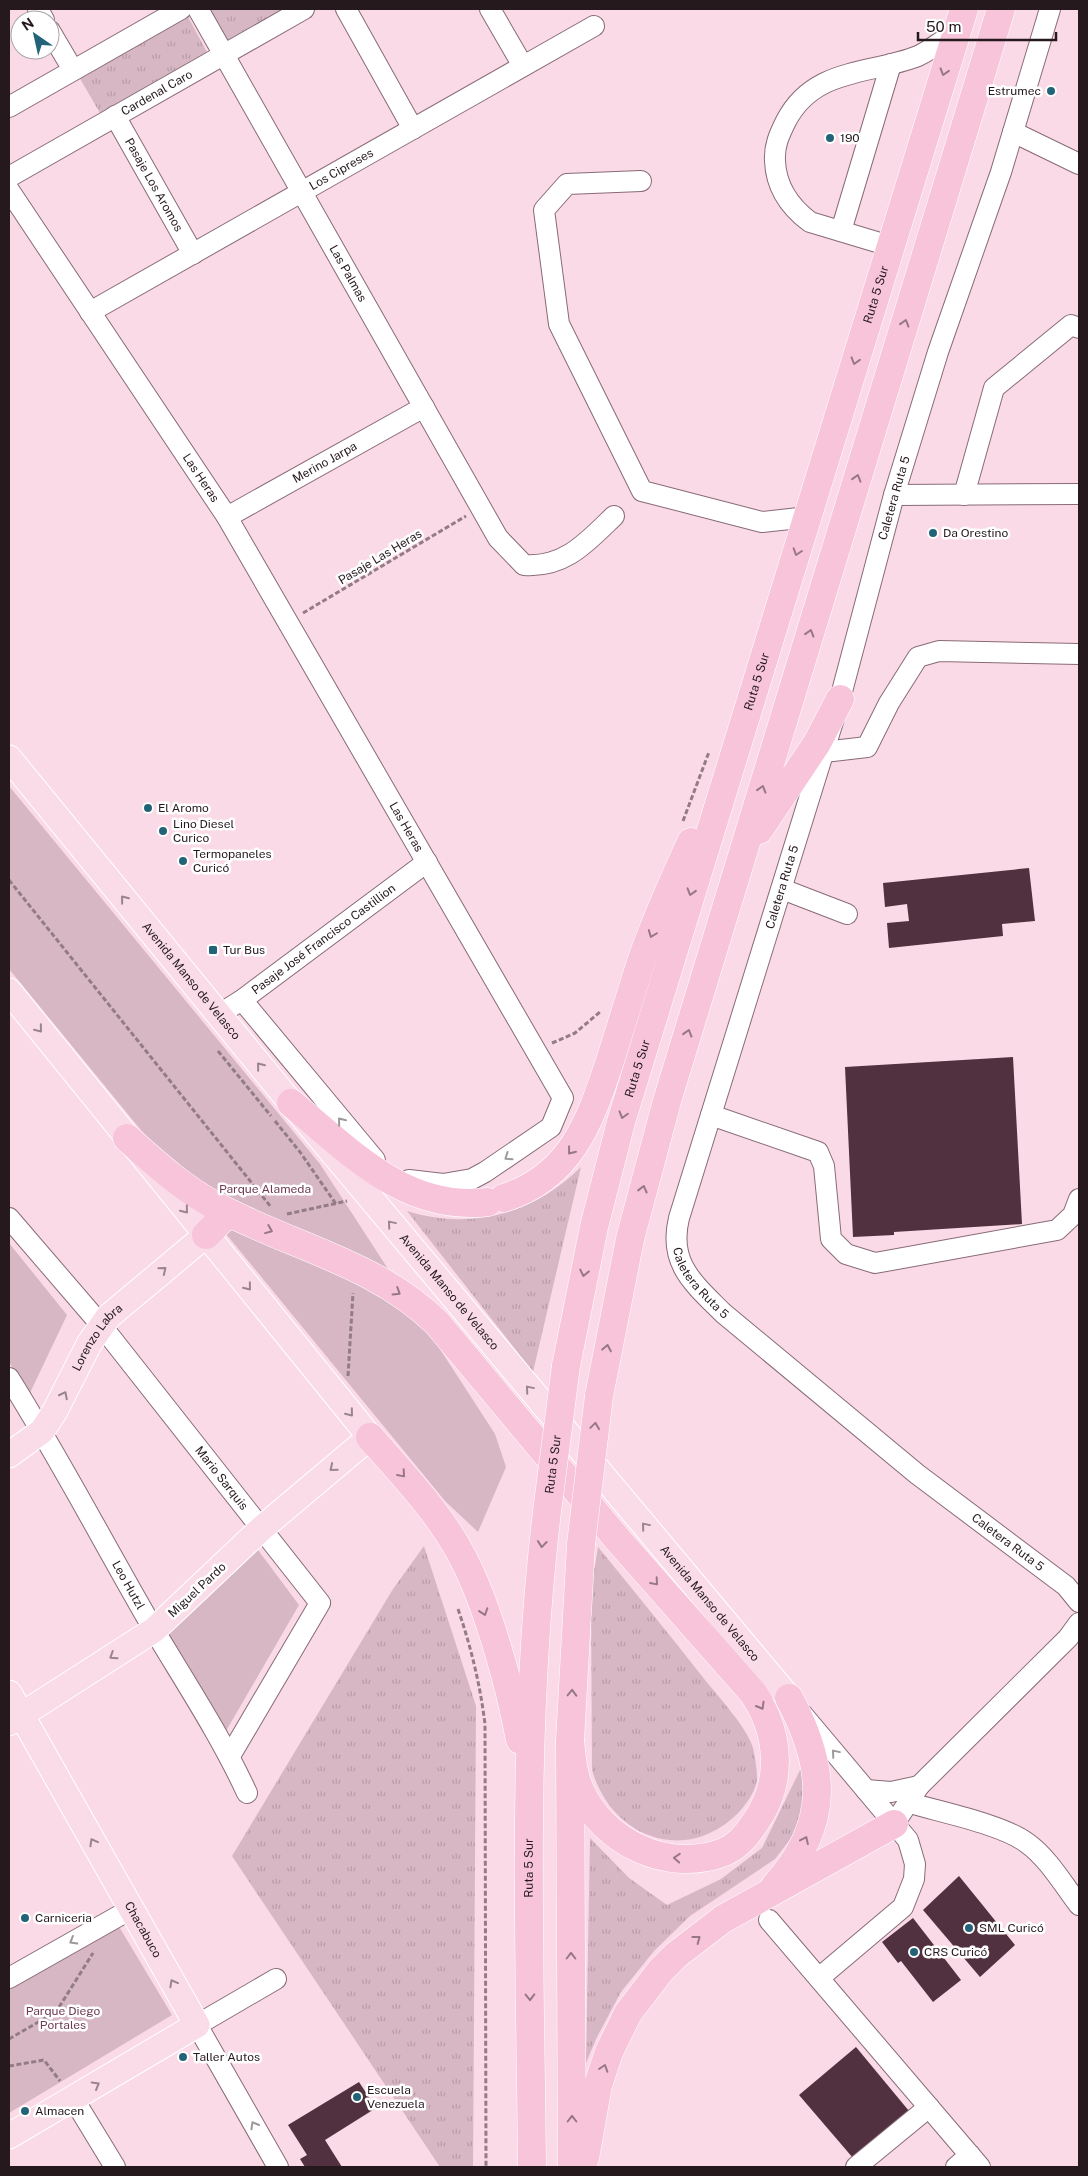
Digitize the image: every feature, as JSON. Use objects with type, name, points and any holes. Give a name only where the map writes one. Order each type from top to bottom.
[{"type":"highway","points":[[572,2167],[570,1741],[581,1544],[599,1396],[611,1330],[646,1180],[738,869],[1001,9]]},
{"type":"highway","name":"Ruta 5 Sur","points":[[532,2167],[529,1791],[536,1612],[548,1496],[566,1366],[594,1226],[620,1122],[960,20]]},
{"type":"highway","points":[[738,869],[761,827],[817,743],[840,699]]},
{"type":"highway","points":[[291,1104],[367,1166],[402,1188],[423,1197],[442,1202],[496,1200],[533,1186],[552,1171],[570,1154],[588,1123],[652,933],[741,729]]},
{"type":"highway","points":[[126,1138],[189,1189],[239,1218],[355,1267],[408,1299],[437,1324],[619,1541],[753,1693],[762,1706],[773,1736],[776,1752],[773,1785],[760,1816],[739,1842],[725,1852],[695,1858],[664,1856],[641,1850],[620,1838],[596,1816],[587,1803],[574,1774],[570,1741]]},
{"type":"highway","points":[[206,1235],[222,1219],[239,1218]]},
{"type":"highway","points":[[370,1437],[436,1516],[463,1558],[476,1588],[498,1656],[518,1727],[529,1791]]},
{"type":"highway","points":[[768,1907],[807,1838],[817,1797],[818,1778],[814,1756],[801,1720],[789,1698]]},
{"type":"highway","points":[[583,2167],[603,2069],[622,2024],[638,1999],[676,1955],[723,1920],[768,1907],[907,1804]]},
{"type":"main road","name":"Avenida Manso de Velasco","points":[[9,758],[368,1197],[789,1698]]},
{"type":"main road","points":[[9,991],[126,1138],[370,1437]]},
{"type":"main road","name":"Lorenzo Labra","points":[[9,1455],[42,1431],[101,1325],[118,1308],[206,1235]]},
{"type":"main road","name":"Miguel Pardo","points":[[15,1719],[154,1630],[262,1528],[370,1437]]},
{"type":"main road","name":"Chacabuco","points":[[9,1692],[15,1719],[131,1908],[197,2026]]},
{"type":"main road","points":[[9,2136],[197,2026]]},
{"type":"street","points":[[9,107],[181,9]]},
{"type":"street","name":"Las Palmas","points":[[198,9],[498,538],[524,565],[555,563],[575,552],[614,516]]},
{"type":"street","name":"Cardenal Caro","points":[[9,177],[304,9]]},
{"type":"street","points":[[346,9],[414,129]]},
{"type":"street","points":[[490,9],[523,66]]},
{"type":"street","name":"Caletera Ruta 5","points":[[1050,9],[1013,132],[938,352],[894,495],[840,699],[678,1218],[674,1238],[677,1256],[689,1277],[730,1319],[871,1438],[1066,1586],[1079,1602]]},
{"type":"street","points":[[890,246],[810,222],[797,211],[780,187],[775,163],[777,138],[793,107],[816,89],[844,74],[891,64],[920,55],[960,20]]},
{"type":"street","name":"Los Cipreses","points":[[90,312],[594,26]]},
{"type":"street","points":[[60,49],[72,70]]},
{"type":"street","points":[[841,231],[891,64]]},
{"type":"street","name":"Pasaje Los Aromos","points":[[115,116],[193,254]]},
{"type":"street","points":[[1013,132],[1079,164]]},
{"type":"street","points":[[641,180],[567,184],[544,210],[559,324],[642,490],[762,522],[808,517]]},
{"type":"street","name":"Las Heras","points":[[9,190],[227,517],[563,1098],[551,1127],[485,1172],[457,1182],[428,1184],[413,1181],[392,1172],[372,1158],[242,1000]]},
{"type":"street","points":[[964,495],[994,388],[1071,325],[1079,328]]},
{"type":"street","name":"Merino Jarpa","points":[[227,517],[424,407]]},
{"type":"street","points":[[894,495],[1079,494]]},
{"type":"street","points":[[824,752],[867,747],[889,703],[918,657],[940,651],[1079,654]]},
{"type":"street","name":"Pasaje José Francisco Castillion","points":[[218,1015],[242,1000],[427,862]]},
{"type":"street","points":[[782,888],[847,914]]},
{"type":"street","points":[[711,1115],[818,1152],[824,1166],[831,1239],[846,1254],[875,1263],[1058,1230],[1073,1215],[1079,1199]]},
{"type":"street","name":"Mario Sarquis","points":[[9,1218],[101,1325],[320,1603],[230,1756]]},
{"type":"street","name":"Leo Hutzl","points":[[9,1378],[42,1431],[154,1630],[230,1756],[247,1793]]},
{"type":"street","points":[[907,1804],[1068,1638],[1079,1623]]},
{"type":"street","name":"Avenida Manso de Velasco","points":[[789,1698],[866,1790],[907,1804],[908,1840],[915,1864],[914,1879],[903,1907],[819,1978]]},
{"type":"street","points":[[866,1790],[891,1792],[907,1804],[1011,1833],[1039,1853],[1079,1905]]},
{"type":"street","points":[[768,1907],[819,1978],[929,2107],[968,2163]]},
{"type":"street","points":[[9,1978],[131,1908]]},
{"type":"street","points":[[197,2026],[276,1979]]},
{"type":"street","name":"Chacabuco","points":[[197,2026],[278,2167]]},
{"type":"street","points":[[73,2098],[115,2167]]},
{"type":"street","points":[[856,2167],[929,2107]]},
{"type":"path","name":"Pasaje Las Heras","points":[[288,622],[481,508]]},
{"type":"path","points":[[682,824],[712,746]]},
{"type":"path","points":[[9,880],[272,1208]]},
{"type":"path","points":[[536,1050],[576,1033],[597,1016],[602,1009]]},
{"type":"path","points":[[239,1218],[368,1197]]},
{"type":"path","points":[[346,1407],[355,1267]]},
{"type":"path","points":[[456,1602],[478,1677],[485,1724],[486,2167]]},
{"type":"path","points":[[9,2039],[56,2012],[96,1948]]},
{"type":"path","points":[[9,2066],[44,2060],[73,2098]]},
{"type":"green space","points":[[200,9],[295,9],[222,49]]},
{"type":"green space","points":[[186,13],[209,56],[101,115],[78,75]]},
{"type":"green space","name":"Parque Alameda","points":[[9,786],[320,1164],[495,1434],[506,1467],[478,1532],[445,1501],[9,969]]},
{"type":"green space","points":[[581,1167],[533,1372],[407,1211],[431,1217],[455,1219],[478,1218],[500,1214],[522,1207],[543,1197]]},
{"type":"green space","points":[[9,1243],[67,1315],[29,1395],[9,1362]]},
{"type":"green space","points":[[424,1546],[476,1706],[473,2167],[440,2167],[232,1856],[393,1589]]},
{"type":"green space","points":[[598,1547],[732,1713],[750,1740],[753,1748],[757,1778],[751,1796],[740,1811],[720,1828],[698,1838],[676,1840],[654,1837],[634,1828],[616,1813],[602,1794],[592,1770],[591,1589]]},
{"type":"green space","points":[[258,1550],[299,1605],[226,1731],[166,1633]]},
{"type":"green space","points":[[800,1770],[810,1776],[809,1815],[775,1859],[690,1916],[654,1951],[621,1992],[596,2039],[586,2063],[590,1838],[629,1878],[667,1905],[721,1879],[762,1848]]},
{"type":"green space","name":"Parque Diego Portales","points":[[118,1925],[172,2015],[9,2113],[9,1988]]},
{"type":"building","points":[[1029,868],[1035,921],[1002,924],[1003,936],[889,948],[887,923],[909,921],[907,904],[885,907],[883,883]]},
{"type":"building","points":[[1013,1057],[1022,1224],[894,1232],[894,1235],[853,1237],[845,1067]]},
{"type":"building","name":"SML Curicó","points":[[959,1876],[1015,1945],[980,1977],[923,1910]]},
{"type":"building","name":"CRS Curicó","points":[[913,1918],[961,1980],[933,2002],[901,1961],[898,1963],[882,1942]]},
{"type":"building","points":[[856,2047],[909,2111],[853,2158],[799,2095]]},
{"type":"building","points":[[359,2082],[376,2108],[325,2140],[342,2167],[305,2167],[300,2159],[307,2155],[288,2125]]},
{"type":"place","name":"Estrumec","points":[[1051,91]]},
{"type":"place","name":"190","points":[[830,138]]},
{"type":"place","name":"Da Orestino","points":[[933,533]]},
{"type":"place","name":"El Aromo","points":[[148,808]]},
{"type":"place","name":"Lino Diesel Curico","points":[[163,831]]},
{"type":"place","name":"Termopaneles Curicó","points":[[183,861]]},
{"type":"place","name":"Tur Bus","points":[[213,950]]},
{"type":"place","name":"Carniceria","points":[[25,1918]]},
{"type":"place","name":"SML Curicó","points":[[969,1928]]},
{"type":"place","name":"CRS Curicó","points":[[914,1952]]},
{"type":"place","name":"Taller Autos","points":[[183,2057]]},
{"type":"place","name":"Escuela Venezuela","points":[[357,2097]]},
{"type":"place","name":"Almacen","points":[[25,2111]]}]
